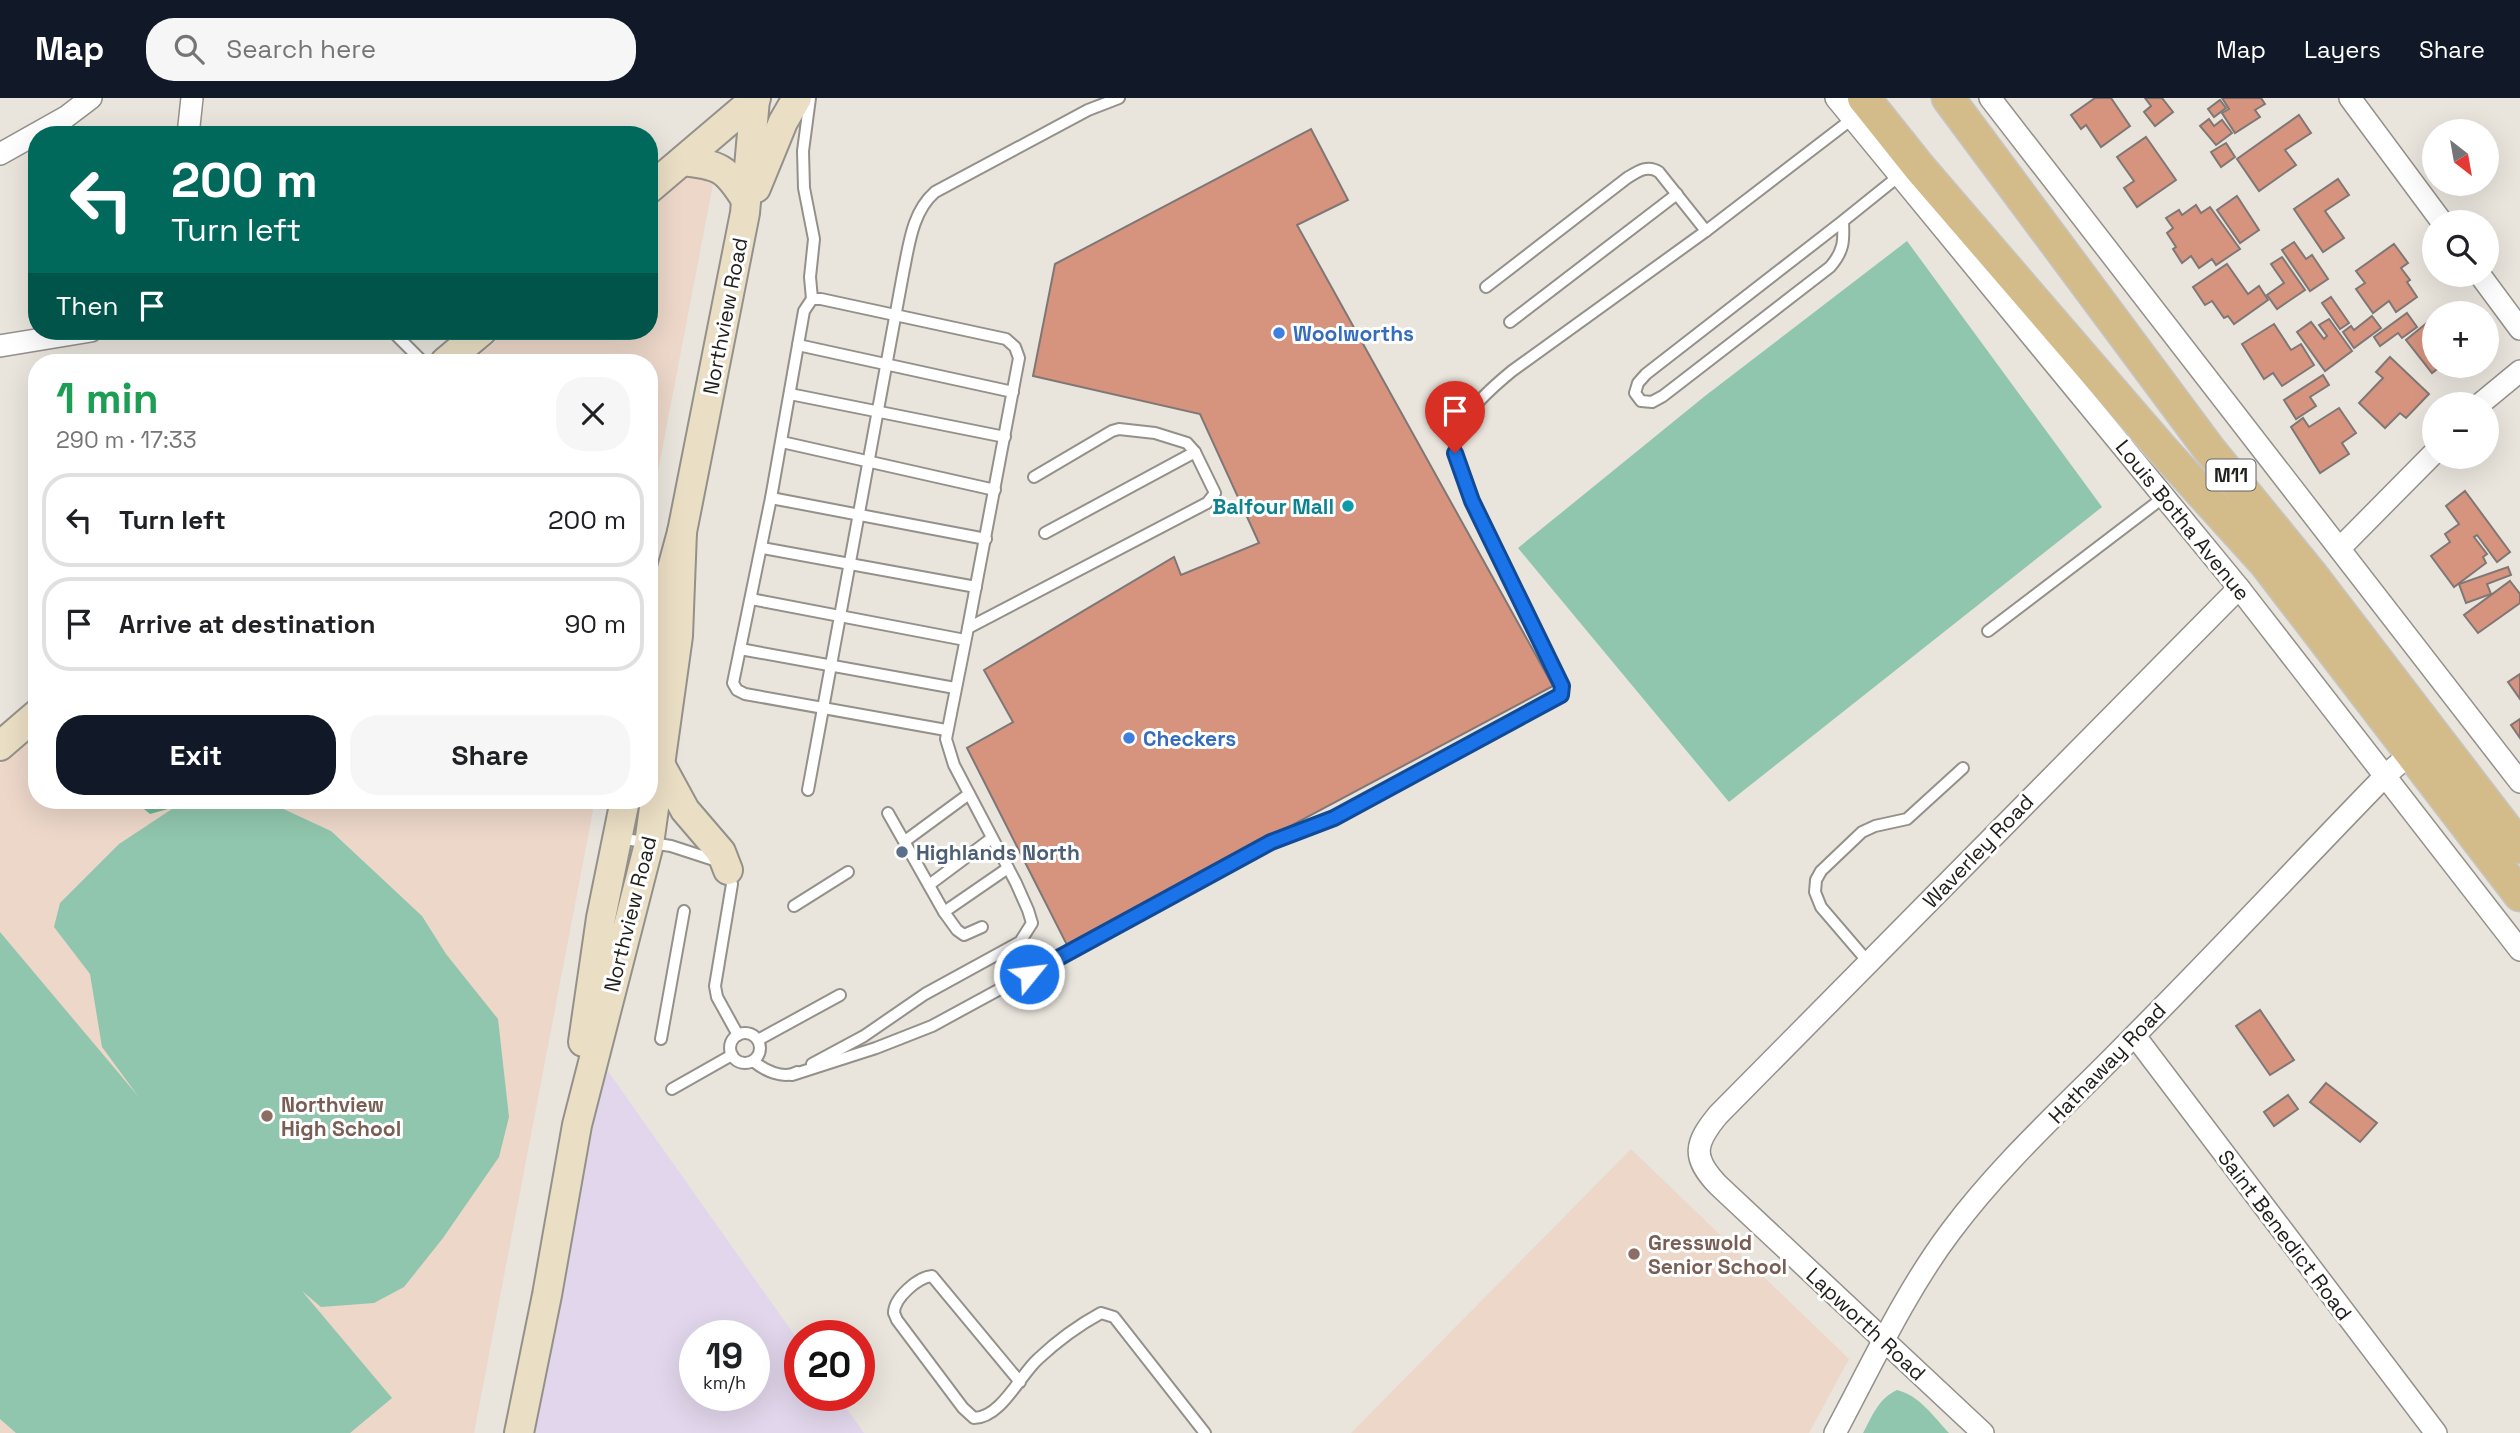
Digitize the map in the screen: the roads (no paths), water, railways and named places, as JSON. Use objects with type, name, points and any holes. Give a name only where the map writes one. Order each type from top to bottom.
[{"type":"main road","points":[[658,181],[755,98]]},
{"type":"main road","name":"Northview Road","points":[[658,616],[682,532],[746,207],[755,98]]},
{"type":"main road","points":[[746,207],[783,122],[797,98]]},
{"type":"main road","name":"Louis Botha Avenue","points":[[1948,98],[2209,449],[2311,573],[2520,895]]},
{"type":"main road","name":"Louis Botha Avenue","points":[[1858,108],[1919,167],[2161,448],[2422,744],[2520,847]]},
{"type":"main road","points":[[682,160],[707,163],[722,169],[733,180],[746,207]]},
{"type":"main road","points":[[455,354],[471,340]]},
{"type":"main road","name":"Northview Road","points":[[658,779],[678,636],[682,532]]},
{"type":"main road","points":[[0,746],[28,722]]},
{"type":"main road","points":[[660,764],[685,810],[721,852],[728,870]]},
{"type":"main road","name":"Northview Road","points":[[577,1125],[583,1040],[601,918],[623,809]]},
{"type":"main road","name":"Northview Road","points":[[519,1433],[577,1125],[649,844],[654,809]]},
{"type":"street","points":[[50,126],[91,98]]},
{"type":"street","points":[[189,126],[192,98]]},
{"type":"street","name":"Louis Botha Avenue","points":[[1836,98],[1858,108],[1899,176],[2239,588],[2520,950]]},
{"type":"street","points":[[1990,98],[2520,782]]},
{"type":"street","points":[[2350,98],[2433,210]]},
{"type":"street","points":[[0,153],[28,138]]},
{"type":"street","points":[[2489,287],[2520,329]]},
{"type":"street","points":[[0,346],[36,340]]},
{"type":"street","points":[[2495,392],[2520,371]]},
{"type":"street","points":[[2340,548],[2422,465]]},
{"type":"street","name":"Waverley Road","points":[[1718,1115],[2239,588]]},
{"type":"street","name":"Hathaway Road","points":[[1835,1433],[1884,1340],[1951,1231],[2035,1136],[2386,775],[2422,744]]},
{"type":"street","name":"Saint Benedict Road","points":[[2135,1036],[2436,1433]]},
{"type":"street","name":"Lapworth Road","points":[[1718,1115],[1703,1135],[1699,1146],[1699,1155],[1708,1175],[1983,1433]]},
{"type":"lane","points":[[810,98],[803,151],[804,187],[814,239],[810,277],[812,299],[804,311],[762,548],[733,683],[737,690],[745,694],[946,730]]},
{"type":"lane","points":[[1088,110],[1103,98]]},
{"type":"lane","points":[[808,790],[901,288],[911,237],[921,206],[935,192],[1088,110],[1119,98]]},
{"type":"lane","points":[[752,1061],[763,1069],[792,1075],[876,1048],[932,1026],[1284,835],[1334,818],[1561,695],[1562,686],[1462,477],[1455,453],[1461,427],[1482,396],[1512,371],[1706,231],[1858,108]]},
{"type":"lane","points":[[1486,287],[1642,169],[1650,168],[1659,173],[1706,231]]},
{"type":"lane","points":[[1843,221],[1844,246],[1840,256],[1830,267],[1663,396],[1652,402],[1641,401],[1635,393],[1638,383],[1646,374],[1899,176]]},
{"type":"lane","points":[[1510,323],[1676,194]]},
{"type":"lane","points":[[792,1075],[864,1036],[925,994],[1020,942],[1032,923],[1008,868],[954,765],[946,739],[1019,358],[1015,347],[1006,339],[812,299]]},
{"type":"lane","points":[[401,340],[415,354]]},
{"type":"lane","points":[[798,345],[1013,392]]},
{"type":"lane","points":[[790,394],[1005,437]]},
{"type":"lane","points":[[968,628],[1207,503],[1212,499],[1214,489],[1195,452],[1186,443],[1175,438],[1119,429],[1104,434],[1034,477]]},
{"type":"lane","points":[[782,442],[995,490]]},
{"type":"lane","points":[[1045,533],[1195,452]]},
{"type":"lane","points":[[1988,631],[2164,497]]},
{"type":"lane","points":[[771,498],[986,539]]},
{"type":"lane","points":[[762,548],[976,587]]},
{"type":"lane","points":[[751,599],[965,640]]},
{"type":"lane","points":[[740,649],[955,688]]},
{"type":"lane","points":[[1869,963],[1821,907],[1815,892],[1816,880],[1821,871],[1863,832],[1875,826],[1907,819],[1963,768]]},
{"type":"lane","points":[[905,841],[969,794]]},
{"type":"lane","points":[[888,813],[957,930],[964,935],[982,927]]},
{"type":"lane","points":[[618,838],[699,853],[715,859],[728,870],[732,884],[715,986],[717,997],[738,1035]]},
{"type":"lane","points":[[929,885],[992,838]]},
{"type":"lane","points":[[944,912],[1008,868]]},
{"type":"lane","points":[[794,906],[848,872]]},
{"type":"lane","points":[[661,1039],[684,911]]},
{"type":"lane","points":[[758,1040],[840,995]]},
{"type":"lane","points":[[746,1033],[758,1040],[760,1048],[752,1061],[745,1063],[732,1055],[732,1040],[738,1035],[746,1033]]},
{"type":"lane","points":[[672,1089],[732,1055]]},
{"type":"lane","points":[[1020,1382],[937,1280],[929,1276],[920,1280],[897,1301],[894,1313],[963,1408],[974,1418],[994,1409],[1020,1382],[1037,1359],[1101,1312],[1114,1317],[1205,1433]]},
{"type":"place","name":"Woolworths","points":[[1279,333]]},
{"type":"place","name":"Balfour Mall","points":[[1348,506]]},
{"type":"place","name":"Checkers","points":[[1129,738]]},
{"type":"place","name":"Highlands North","points":[[902,852]]},
{"type":"place","name":"Northview High School","points":[[267,1116]]},
{"type":"place","name":"Gresswold Senior School","points":[[1634,1254]]}]
